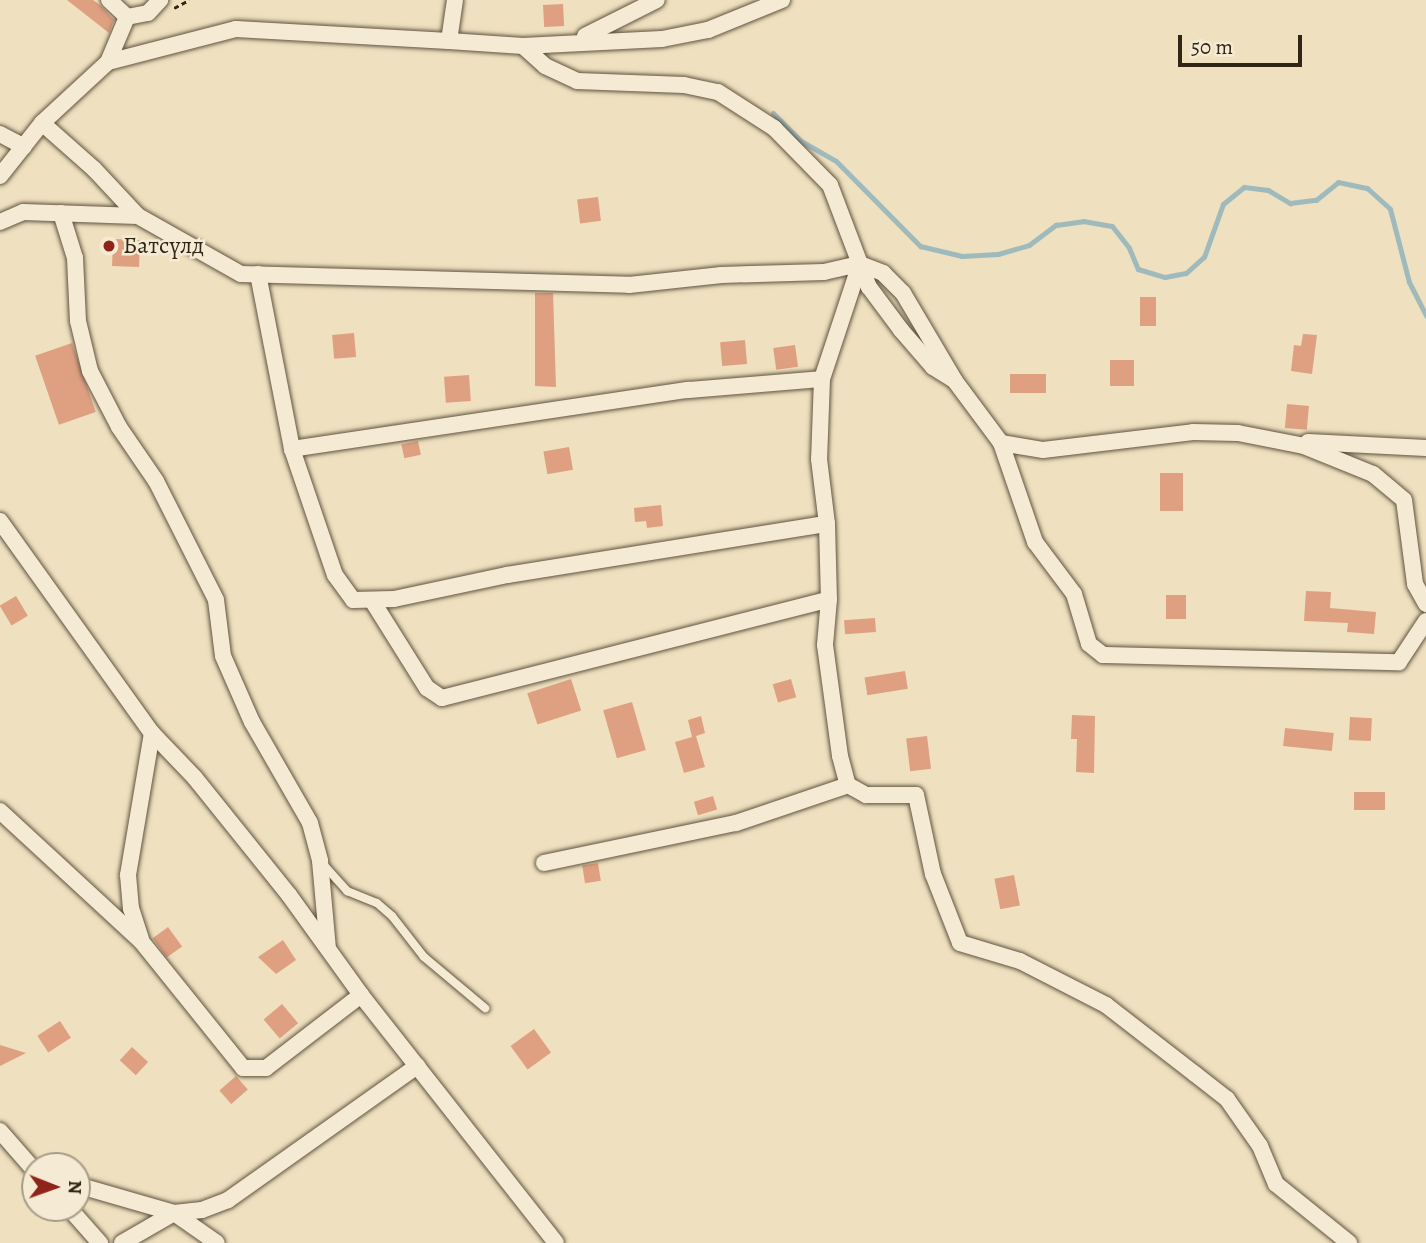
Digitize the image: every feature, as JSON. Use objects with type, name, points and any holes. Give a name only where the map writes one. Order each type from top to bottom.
[{"type":"street","points":[[109,0],[127,17]]},
{"type":"street","points":[[127,17],[148,13],[160,0]]},
{"type":"street","points":[[450,41],[455,0]]},
{"type":"street","points":[[566,43],[614,24],[657,0]]},
{"type":"street","points":[[108,62],[236,29],[523,46],[662,39],[696,32],[782,0]]},
{"type":"street","points":[[0,176],[42,123],[108,62],[127,17]]},
{"type":"street","points":[[523,46],[545,66],[577,82],[684,85],[718,92],[741,103],[830,185],[869,287],[933,367],[955,381]]},
{"type":"street","points":[[42,123],[94,169],[138,216],[241,274],[629,285],[721,275],[824,272],[860,264],[883,273],[903,293],[955,381],[1001,443],[1035,542],[1074,594],[1089,644],[1103,655],[1399,662],[1426,621]]},
{"type":"street","points":[[0,134],[24,148]]},
{"type":"street","points":[[0,222],[23,212],[138,216]]},
{"type":"street","points":[[61,213],[75,258],[78,321],[90,371],[119,427],[156,481],[216,600],[223,656],[252,722],[310,823],[320,861],[329,952]]},
{"type":"street","points":[[860,264],[822,379],[819,459],[827,524],[829,599],[825,645],[840,756],[848,785],[866,795],[916,795],[933,874],[960,943],[1020,961],[1106,1005],[1227,1099],[1260,1146],[1276,1184],[1349,1243]]},
{"type":"street","points":[[258,274],[292,449],[335,575],[353,600],[373,602],[827,524]]},
{"type":"street","points":[[292,449],[688,390],[822,379]]},
{"type":"street","points":[[1001,443],[1043,450],[1128,438],[1226,432],[1299,445],[1373,474],[1404,500],[1415,584],[1426,604]]},
{"type":"street","points":[[1299,445],[1311,441],[1351,447],[1426,448]]},
{"type":"street","points":[[0,521],[152,733],[246,841],[361,995],[556,1243]]},
{"type":"street","points":[[373,602],[427,688],[442,698],[829,599]]},
{"type":"street","points":[[141,941],[131,909],[128,875],[152,733]]},
{"type":"street","points":[[544,863],[736,823],[848,785]]},
{"type":"street","points":[[0,811],[141,941],[243,1068],[265,1068],[361,995]]},
{"type":"street","points":[[122,1243],[174,1213],[202,1210],[228,1200],[417,1066]]},
{"type":"street","points":[[0,1130],[21,1155]]},
{"type":"street","points":[[91,1189],[174,1213],[217,1243]]},
{"type":"street","points":[[81,1222],[100,1243]]},
{"type":"lane","points":[[320,861],[347,891],[377,903],[392,916],[424,957],[485,1008]]},
{"type":"building","points":[[67,0],[93,0],[100,5],[114,20],[109,33]]},
{"type":"building","points":[[563,4],[564,26],[544,27],[543,5]]},
{"type":"building","points":[[598,197],[601,221],[580,223],[577,200]]},
{"type":"building","points":[[113,239],[140,240],[139,267],[112,266]]},
{"type":"building","points":[[535,293],[553,293],[556,387],[535,386]]},
{"type":"building","points":[[1140,297],[1156,297],[1156,326],[1140,326]]},
{"type":"building","points":[[354,333],[356,357],[334,359],[332,335]]},
{"type":"building","points":[[1303,334],[1317,335],[1312,374],[1291,371],[1294,345],[1301,346]]},
{"type":"building","points":[[745,340],[747,364],[722,366],[720,342]]},
{"type":"building","points":[[72,343],[96,412],[59,425],[35,356]]},
{"type":"building","points":[[795,345],[798,367],[776,370],[773,348]]},
{"type":"building","points":[[1110,360],[1134,360],[1134,386],[1110,386]]},
{"type":"building","points":[[1010,374],[1046,374],[1046,393],[1010,393]]},
{"type":"building","points":[[469,375],[471,401],[446,403],[444,377]]},
{"type":"building","points":[[1287,404],[1309,406],[1307,430],[1285,428]]},
{"type":"building","points":[[418,441],[421,455],[404,458],[401,445]]},
{"type":"building","points":[[569,447],[573,470],[547,474],[543,452]]},
{"type":"building","points":[[1160,473],[1183,473],[1183,511],[1160,511]]},
{"type":"building","points":[[661,505],[663,526],[647,528],[646,521],[635,522],[634,508]]},
{"type":"building","points":[[1306,591],[1331,592],[1330,608],[1376,612],[1374,634],[1347,632],[1348,623],[1304,621]]},
{"type":"building","points":[[1166,595],[1186,595],[1186,619],[1166,619]]},
{"type":"building","points":[[16,596],[28,616],[12,626],[0,606]]},
{"type":"building","points":[[875,618],[876,632],[845,634],[844,620]]},
{"type":"building","points":[[905,671],[908,689],[867,695],[865,677]]},
{"type":"building","points":[[571,679],[581,710],[537,725],[527,693]]},
{"type":"building","points":[[791,679],[796,697],[778,703],[773,684]]},
{"type":"building","points":[[632,702],[646,750],[617,758],[603,710]]},
{"type":"building","points":[[1072,715],[1095,716],[1094,773],[1076,772],[1077,739],[1071,739]]},
{"type":"building","points":[[701,716],[705,733],[696,736],[705,767],[684,773],[675,742],[692,737],[688,720]]},
{"type":"building","points":[[1350,717],[1372,718],[1371,741],[1349,740]]},
{"type":"building","points":[[1285,728],[1334,733],[1332,751],[1283,746]]},
{"type":"building","points":[[927,736],[931,769],[910,771],[906,739]]},
{"type":"building","points":[[1354,792],[1385,792],[1385,810],[1354,810]]},
{"type":"building","points":[[713,796],[717,809],[698,815],[694,802]]},
{"type":"building","points":[[598,863],[601,881],[585,883],[582,866]]},
{"type":"building","points":[[1014,875],[1020,905],[1000,909],[994,879]]},
{"type":"building","points":[[168,927],[182,946],[167,958],[153,938]]},
{"type":"building","points":[[283,940],[296,960],[276,974],[258,957]]},
{"type":"building","points":[[282,1004],[298,1023],[280,1039],[264,1019]]},
{"type":"building","points":[[60,1021],[71,1038],[48,1052],[37,1036]]},
{"type":"building","points":[[534,1029],[551,1052],[528,1070],[511,1046]]},
{"type":"building","points":[[0,1045],[26,1053],[0,1066]]},
{"type":"building","points":[[132,1047],[148,1062],[136,1075],[120,1060]]},
{"type":"building","points":[[236,1076],[248,1090],[231,1104],[219,1090]]},
{"type":"waterway","points":[[773,113],[801,141],[836,161],[920,246],[962,256],[998,254],[1029,245],[1056,225],[1083,221],[1112,226],[1129,248],[1138,269],[1165,277],[1186,273],[1204,257],[1223,204],[1244,187],[1268,190],[1290,203],[1316,200],[1338,182],[1367,188],[1390,209],[1409,282],[1426,316]]},
{"type":"place","name":"Батсүлд","points":[[109,246]]}]
